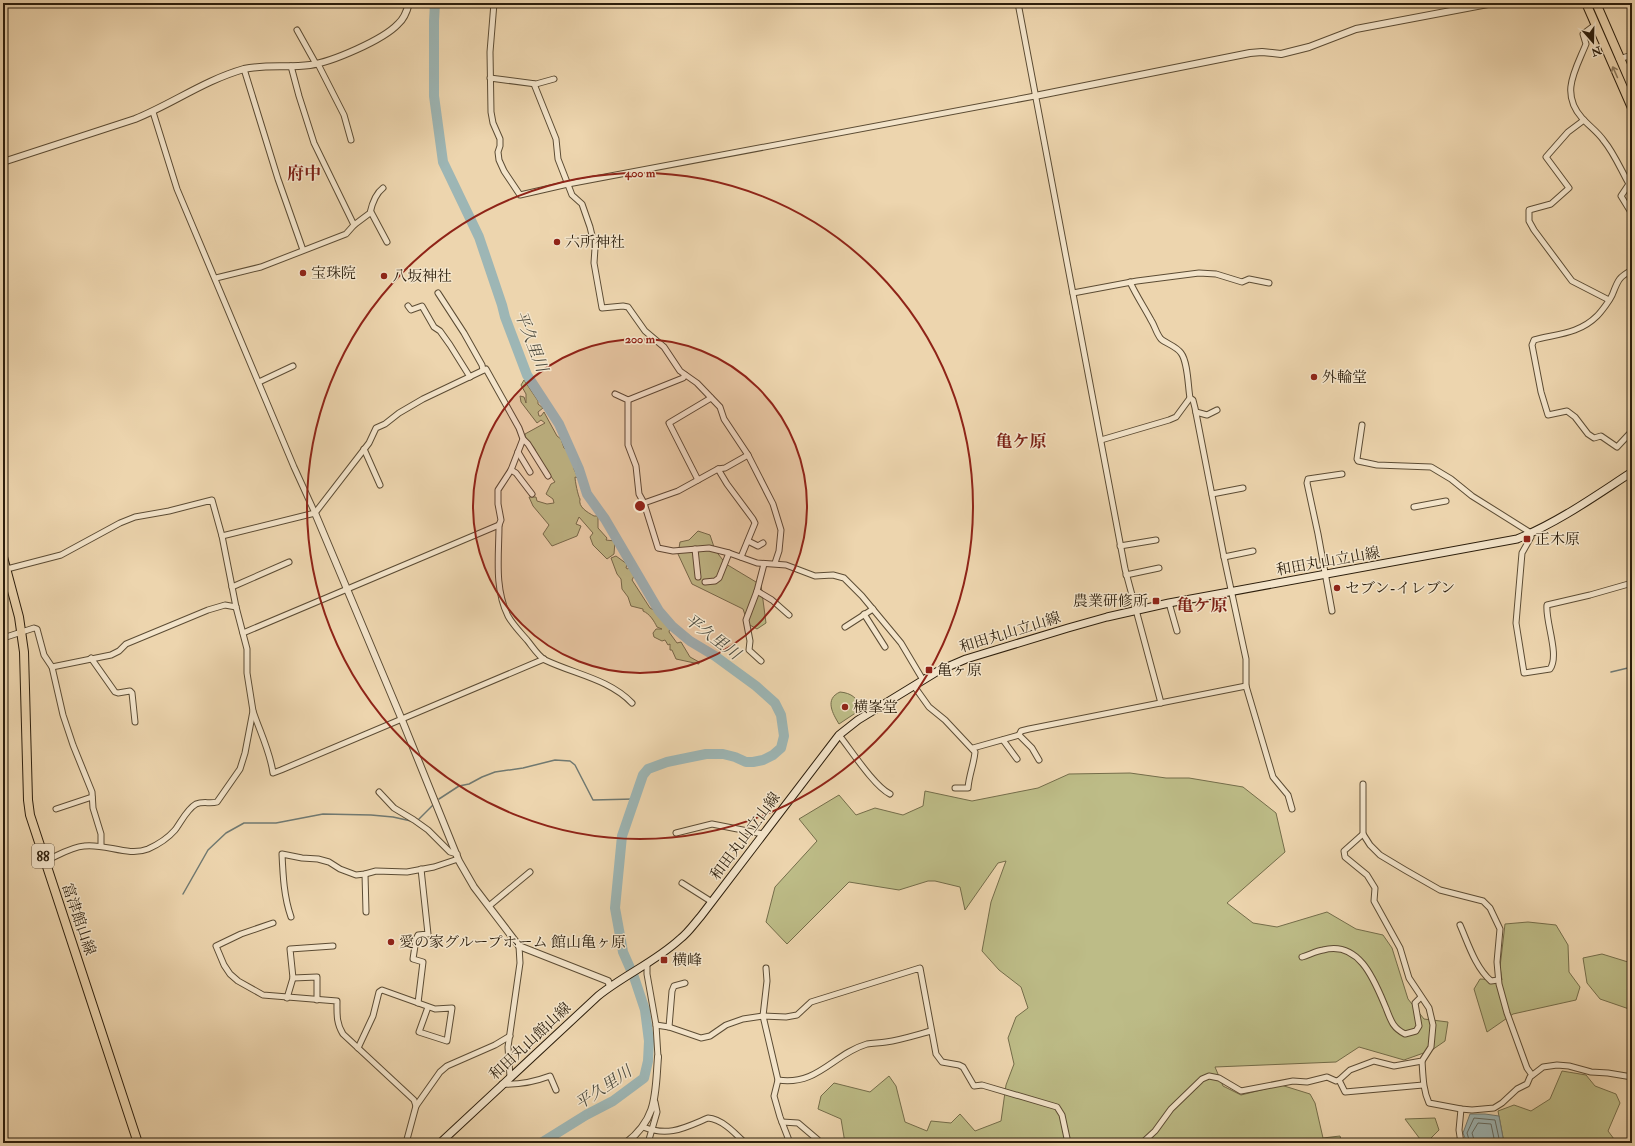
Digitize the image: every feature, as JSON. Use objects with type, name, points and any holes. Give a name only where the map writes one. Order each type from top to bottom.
[{"type":"main road","points":[[1586,3],[1632,108]]},
{"type":"main road","points":[[1596,3],[1632,86]]},
{"type":"main road","name":"和田丸山立山線","points":[[645,964],[680,939],[712,902],[839,734],[858,720],[923,680],[949,666],[984,653],[1074,626],[1135,610],[1505,542],[1531,533],[1562,518],[1632,472]]},
{"type":"main road","name":"富津館山線","points":[[3,557],[22,631],[25,668],[28,800],[36,835],[138,1143]]},
{"type":"main road","name":"和田丸山館山線","points":[[440,1143],[502,1084],[612,985],[645,964]]},
{"type":"street","points":[[3,162],[152,112],[214,80],[244,69],[264,66],[317,64],[386,34],[399,23],[404,16],[409,3]]},
{"type":"street","points":[[494,3],[490,78],[493,123],[500,139],[498,152],[499,160],[504,171],[520,195],[568,184],[1035,96],[1250,53],[1262,52],[1281,54],[1309,47],[1356,29],[1493,3]]},
{"type":"street","points":[[1018,3],[1120,546],[1126,575],[1160,703]]},
{"type":"street","points":[[1595,25],[1583,34],[1586,44],[1572,77],[1572,102],[1584,120],[1604,141],[1629,184],[1621,196],[1632,214]]},
{"type":"street","points":[[297,30],[344,115],[351,140]]},
{"type":"street","points":[[1619,59],[1632,55]]},
{"type":"street","points":[[291,66],[314,143],[354,224]]},
{"type":"street","points":[[244,69],[278,179],[303,250]]},
{"type":"street","points":[[490,78],[534,84],[554,79]]},
{"type":"street","points":[[534,84],[556,139],[558,159],[572,195],[582,204],[590,227],[595,248],[594,263],[602,308],[628,307],[645,331],[664,347],[667,354],[685,375],[697,383],[720,407],[727,424],[748,455],[773,504],[781,530],[779,551],[775,564]]},
{"type":"street","points":[[152,112],[177,189],[216,278],[458,856],[474,887],[519,946],[608,980],[612,985]]},
{"type":"street","points":[[1584,120],[1568,132],[1546,157],[1569,188],[1551,204],[1529,210],[1529,220],[1542,241],[1572,281],[1609,300]]},
{"type":"street","points":[[384,188],[376,196],[370,208],[386,242]]},
{"type":"street","points":[[216,278],[261,267],[346,234],[354,224],[371,212]]},
{"type":"street","points":[[1632,270],[1620,278],[1614,287],[1613,293],[1609,300],[1597,316],[1576,331],[1534,340],[1532,344],[1541,392],[1548,415],[1567,411],[1575,416],[1588,434],[1594,438],[1601,436],[1617,446],[1632,431]]},
{"type":"street","points":[[1073,293],[1130,282],[1200,273],[1216,274],[1242,282],[1249,279],[1269,283]]},
{"type":"street","points":[[1130,282],[1141,304],[1152,320],[1157,334],[1162,340],[1175,347],[1184,359],[1190,398],[1193,400],[1196,412],[1231,592],[1246,659],[1246,686],[1273,777],[1288,795],[1292,809]]},
{"type":"street","points":[[438,293],[464,333],[482,365],[483,370]]},
{"type":"street","points":[[408,306],[411,310],[422,306],[434,327],[440,331],[470,377]]},
{"type":"street","points":[[259,382],[293,366]]},
{"type":"street","points":[[222,536],[315,513],[369,443],[376,428],[385,424],[399,413],[423,399],[486,369],[519,428],[523,439],[528,444],[548,476]]},
{"type":"street","points":[[615,394],[628,400],[683,378],[685,375]]},
{"type":"street","points":[[698,480],[669,423],[711,398]]},
{"type":"street","points":[[1101,440],[1176,417],[1190,398]]},
{"type":"street","points":[[628,400],[628,445],[636,466],[639,494],[644,503],[658,548],[673,551],[709,548],[729,552],[764,564],[786,565],[815,576],[833,575],[844,578],[873,609],[901,643],[923,680]]},
{"type":"street","points":[[1196,412],[1207,415],[1217,410]]},
{"type":"street","points":[[1362,425],[1356,459],[1358,461],[1377,465],[1432,467],[1451,479],[1472,496],[1531,533],[1531,537],[1522,553],[1516,623],[1524,673],[1550,669],[1553,665],[1552,636],[1546,612],[1547,605],[1632,583]]},
{"type":"street","points":[[523,439],[511,470],[498,490],[498,504],[501,520],[499,525],[498,577],[508,615],[513,624],[544,659],[606,685],[626,697],[632,703]]},
{"type":"street","points":[[364,449],[380,486]]},
{"type":"street","points":[[518,452],[530,472]]},
{"type":"street","points":[[644,503],[678,491],[718,469],[726,468],[748,455]]},
{"type":"street","points":[[718,469],[727,484],[753,519],[754,527],[741,557]]},
{"type":"street","points":[[511,470],[516,473],[532,494]]},
{"type":"street","points":[[1332,611],[1307,483],[1308,479],[1342,474]]},
{"type":"street","points":[[1212,494],[1243,488]]},
{"type":"street","points":[[7,569],[61,555],[120,523],[135,517],[169,511],[209,499],[213,501],[222,536],[236,607],[247,649],[247,673],[253,711],[262,738],[269,751],[273,772],[402,720],[544,659]]},
{"type":"street","points":[[1414,507],[1446,500]]},
{"type":"street","points":[[243,632],[499,525]]},
{"type":"street","points":[[1120,546],[1156,540]]},
{"type":"street","points":[[748,541],[758,546],[763,543]]},
{"type":"street","points":[[695,549],[698,577]]},
{"type":"street","points":[[1224,557],[1253,551]]},
{"type":"street","points":[[705,582],[715,581],[719,578],[729,552]]},
{"type":"street","points":[[232,587],[289,562]]},
{"type":"street","points":[[761,661],[748,650],[750,641],[746,620],[757,591],[764,564]]},
{"type":"street","points":[[1126,575],[1159,568]]},
{"type":"street","points":[[757,591],[772,600],[789,615]]},
{"type":"street","points":[[1169,603],[1177,632]]},
{"type":"street","points":[[52,667],[111,655],[119,651],[126,644],[208,610],[225,605],[236,607]]},
{"type":"street","points":[[845,627],[873,609]]},
{"type":"street","points":[[864,614],[885,647]]},
{"type":"street","points":[[3,638],[22,631],[34,628],[37,629],[44,655],[52,667],[63,715],[92,797],[93,808],[101,834],[101,846]]},
{"type":"street","points":[[91,658],[115,692],[130,691],[132,693],[135,722]]},
{"type":"street","points":[[914,686],[929,707],[946,720],[973,748],[975,752],[975,759],[969,778],[968,788],[955,788]]},
{"type":"street","points":[[973,748],[1019,736],[1021,731],[1029,729],[1246,686]]},
{"type":"street","points":[[44,862],[84,846],[101,846],[130,851],[146,850],[156,845],[174,831],[196,804],[217,802],[240,769],[245,753],[253,711]]},
{"type":"street","points":[[839,734],[877,784],[890,794]]},
{"type":"street","points":[[1019,736],[1032,748],[1039,760]]},
{"type":"street","points":[[1003,740],[1017,759]]},
{"type":"street","points":[[1363,784],[1363,834],[1370,846],[1380,855],[1440,890],[1483,901],[1490,908],[1500,929],[1497,962],[1498,980],[1507,1013],[1527,1068],[1532,1075]]},
{"type":"street","points":[[379,792],[394,808],[419,823],[450,852],[458,856]]},
{"type":"street","points":[[56,809],[92,797]]},
{"type":"street","points":[[676,833],[712,824],[763,834]]},
{"type":"street","points":[[1363,834],[1344,851],[1345,857],[1367,875],[1375,888],[1374,901],[1400,948],[1409,978],[1420,997],[1429,1008],[1433,1026],[1431,1047],[1422,1061],[1423,1085],[1429,1103],[1472,1110],[1494,1108],[1502,1103],[1517,1089],[1527,1084],[1532,1075],[1543,1067],[1558,1065],[1569,1066],[1591,1072],[1632,1077]]},
{"type":"street","points":[[291,917],[284,891],[282,854],[302,858],[318,859],[356,875],[376,871],[407,872],[434,867],[458,856]]},
{"type":"street","points":[[418,1003],[423,962],[413,959],[418,935],[428,934],[421,869]]},
{"type":"street","points":[[489,906],[530,872]]},
{"type":"street","points":[[365,874],[366,912]]},
{"type":"street","points":[[682,883],[712,902]]},
{"type":"street","points":[[273,923],[241,934],[216,946],[224,965],[238,981],[263,995],[337,1001],[338,1027],[343,1034],[414,1100],[416,1106]]},
{"type":"street","points":[[1460,925],[1475,959],[1485,976],[1490,981],[1498,980]]},
{"type":"street","points":[[287,998],[293,978],[290,949],[333,946]]},
{"type":"street","points":[[510,1077],[508,1047],[520,964],[519,946]]},
{"type":"street","points":[[1302,957],[1323,950],[1338,949],[1353,955],[1361,962],[1371,976],[1396,1030],[1405,1034],[1416,1031],[1419,1026],[1415,1004],[1420,997]]},
{"type":"street","points":[[645,964],[656,1025],[658,1057],[655,1102],[657,1109],[648,1143]]},
{"type":"street","points":[[766,968],[767,981],[763,1016],[778,1080],[774,1096],[790,1143]]},
{"type":"street","points":[[656,1025],[669,1027],[701,1038],[710,1036],[726,1025],[743,1019],[763,1016],[786,1017],[797,1015],[811,1002],[920,968],[936,1054],[942,1062],[959,1065],[962,1067],[974,1086],[982,1085],[1057,1108],[1062,1115],[1068,1143]]},
{"type":"street","points":[[293,978],[317,977],[317,1000]]},
{"type":"street","points":[[669,1027],[672,991],[674,986],[685,982]]},
{"type":"street","points":[[358,1048],[373,1016],[379,992],[382,990],[428,1006],[435,1009],[452,1008],[447,1041],[419,1032],[428,1006]]},
{"type":"street","points":[[778,1080],[790,1082],[798,1081],[813,1076],[856,1049],[868,1044],[886,1042],[931,1031]]},
{"type":"street","points":[[406,1143],[416,1106],[440,1072],[447,1066],[495,1045],[510,1036]]},
{"type":"street","points":[[1340,1080],[1350,1070],[1370,1061],[1379,1061],[1394,1066],[1422,1061]]},
{"type":"street","points":[[502,1084],[516,1085],[529,1083],[550,1076],[556,1090]]},
{"type":"street","points":[[1142,1143],[1155,1131],[1176,1104],[1202,1079],[1209,1076],[1219,1078],[1241,1091],[1293,1081],[1307,1082],[1327,1077],[1340,1080]]},
{"type":"street","points":[[1340,1080],[1342,1088],[1345,1092],[1423,1085]]},
{"type":"street","points":[[626,1143],[636,1136],[643,1127],[655,1102]]},
{"type":"street","points":[[1461,1109],[1459,1130],[1461,1143]]},
{"type":"street","points":[[643,1127],[652,1130],[672,1132],[708,1118],[713,1118],[730,1129],[745,1143]]},
{"type":"street","points":[[782,1122],[798,1123],[818,1140]]},
{"type":"street","points":[[636,1136],[637,1143]]},
{"type":"shaded area","points":[[524,380],[538,401],[538,404],[543,408],[538,412],[539,416],[541,416],[544,412],[557,436],[561,439],[564,448],[573,457],[574,469],[578,478],[575,477],[580,504],[589,513],[594,516],[598,516],[598,528],[607,538],[606,540],[615,541],[614,554],[607,559],[593,545],[590,537],[593,533],[579,517],[576,524],[581,526],[577,536],[552,546],[543,534],[549,525],[533,506],[529,497],[536,497],[537,501],[547,504],[554,503],[553,499],[546,494],[551,484],[555,482],[535,453],[535,449],[525,437],[525,434],[545,423],[541,420],[537,423],[521,402],[520,396],[524,397],[526,403],[526,394],[521,385]]},
{"type":"shaded area","points":[[698,531],[710,535],[715,550],[726,564],[761,585],[766,623],[757,629],[748,624],[743,609],[692,584],[678,554],[680,542],[689,540]]},
{"type":"shaded area","points":[[616,556],[627,564],[626,568],[629,568],[634,576],[632,580],[650,608],[659,613],[668,623],[670,628],[669,632],[677,643],[681,642],[690,657],[699,662],[699,664],[676,659],[672,650],[670,650],[670,644],[668,645],[665,640],[662,641],[654,637],[653,633],[656,629],[662,629],[657,627],[652,618],[643,611],[643,609],[631,606],[628,597],[622,589],[621,579],[617,574],[611,558]]},
{"type":"shaded area","points":[[840,692],[854,697],[858,702],[860,710],[839,724],[832,711],[831,703],[835,695]]},
{"type":"shaded area","points":[[1130,773],[1166,778],[1189,778],[1243,787],[1276,813],[1285,852],[1227,903],[1253,923],[1277,927],[1327,912],[1356,929],[1383,935],[1392,948],[1408,999],[1424,1019],[1448,1022],[1445,1041],[1432,1050],[1404,1060],[1359,1047],[1336,1062],[1215,1067],[1223,1086],[1241,1095],[1281,1085],[1310,1094],[1315,1103],[1323,1138],[1340,1136],[1342,1143],[845,1143],[841,1119],[818,1109],[821,1096],[834,1083],[870,1092],[889,1076],[896,1086],[905,1122],[927,1131],[931,1121],[951,1123],[960,1114],[975,1131],[1001,1121],[1006,1085],[1014,1064],[1008,1038],[1016,1017],[1028,1008],[1021,987],[999,970],[982,951],[991,902],[1006,861],[998,863],[965,910],[960,887],[935,881],[928,881],[899,890],[849,882],[787,944],[766,922],[775,887],[817,841],[799,819],[839,795],[856,815],[875,808],[903,815],[923,806],[925,791],[972,801],[1038,788],[1069,774]]},
{"type":"shaded area","points":[[1528,922],[1556,925],[1568,945],[1569,972],[1580,987],[1576,1000],[1513,1014],[1487,1032],[1474,989],[1480,979],[1502,980],[1500,967],[1505,924]]},
{"type":"shaded area","points":[[1602,954],[1632,962],[1632,1010],[1600,999],[1587,983],[1583,958]]},
{"type":"shaded area","points":[[1562,1071],[1586,1075],[1595,1086],[1616,1094],[1620,1103],[1608,1131],[1617,1143],[1504,1143],[1498,1111],[1514,1105],[1531,1111],[1550,1099]]},
{"type":"shaded area","points":[[1435,1118],[1439,1130],[1426,1143],[1418,1143],[1420,1139],[1405,1119]]},
{"type":"water","points":[[1470,1114],[1499,1116],[1504,1143],[1467,1143],[1463,1133]]},
{"type":"waterway","name":"平久里川","points":[[435,3],[434,96],[443,162],[479,237],[505,317],[527,375],[559,424],[579,469],[587,494],[605,519],[659,611],[672,626],[690,641],[715,656],[756,686],[775,703],[781,715],[784,736],[781,748],[773,755],[763,760],[746,762],[723,754],[706,754],[667,762],[648,769],[643,775],[622,836],[615,908],[623,952],[634,977],[645,1010],[649,1041],[648,1061],[644,1078],[613,1101],[586,1115],[541,1143]]},
{"type":"waterway","points":[[1611,672],[1632,667]]},
{"type":"waterway","points":[[439,799],[459,786],[469,784],[495,772],[523,768],[555,760],[570,761],[575,765],[593,800],[634,799]]},
{"type":"waterway","points":[[419,819],[433,805]]},
{"type":"waterway","points":[[183,894],[208,850],[226,833],[244,823],[276,823],[323,814],[371,815],[393,817],[411,821]]},
{"type":"place","name":"六所神社","points":[[557,242]]},
{"type":"place","name":"宝珠院","points":[[303,273]]},
{"type":"place","name":"八坂神社","points":[[384,276]]},
{"type":"place","name":"外輪堂","points":[[1314,377]]},
{"type":"place","name":"正木原","points":[[1527,539]]},
{"type":"place","name":"セブン-イレブン","points":[[1337,588]]},
{"type":"place","name":"農業研修所","points":[[1156,601]]},
{"type":"place","name":"亀ヶ原","points":[[929,670]]},
{"type":"place","name":"横峯堂","points":[[845,707]]},
{"type":"place","name":"愛の家グループホーム 館山亀ヶ原","points":[[391,942]]},
{"type":"place","name":"横峰","points":[[664,960]]},
{"type":"district","name":"府中","points":[[304,173]]},
{"type":"district","name":"亀ケ原","points":[[1021,441]]},
{"type":"district","name":"亀ケ原","points":[[1202,605]]}]
